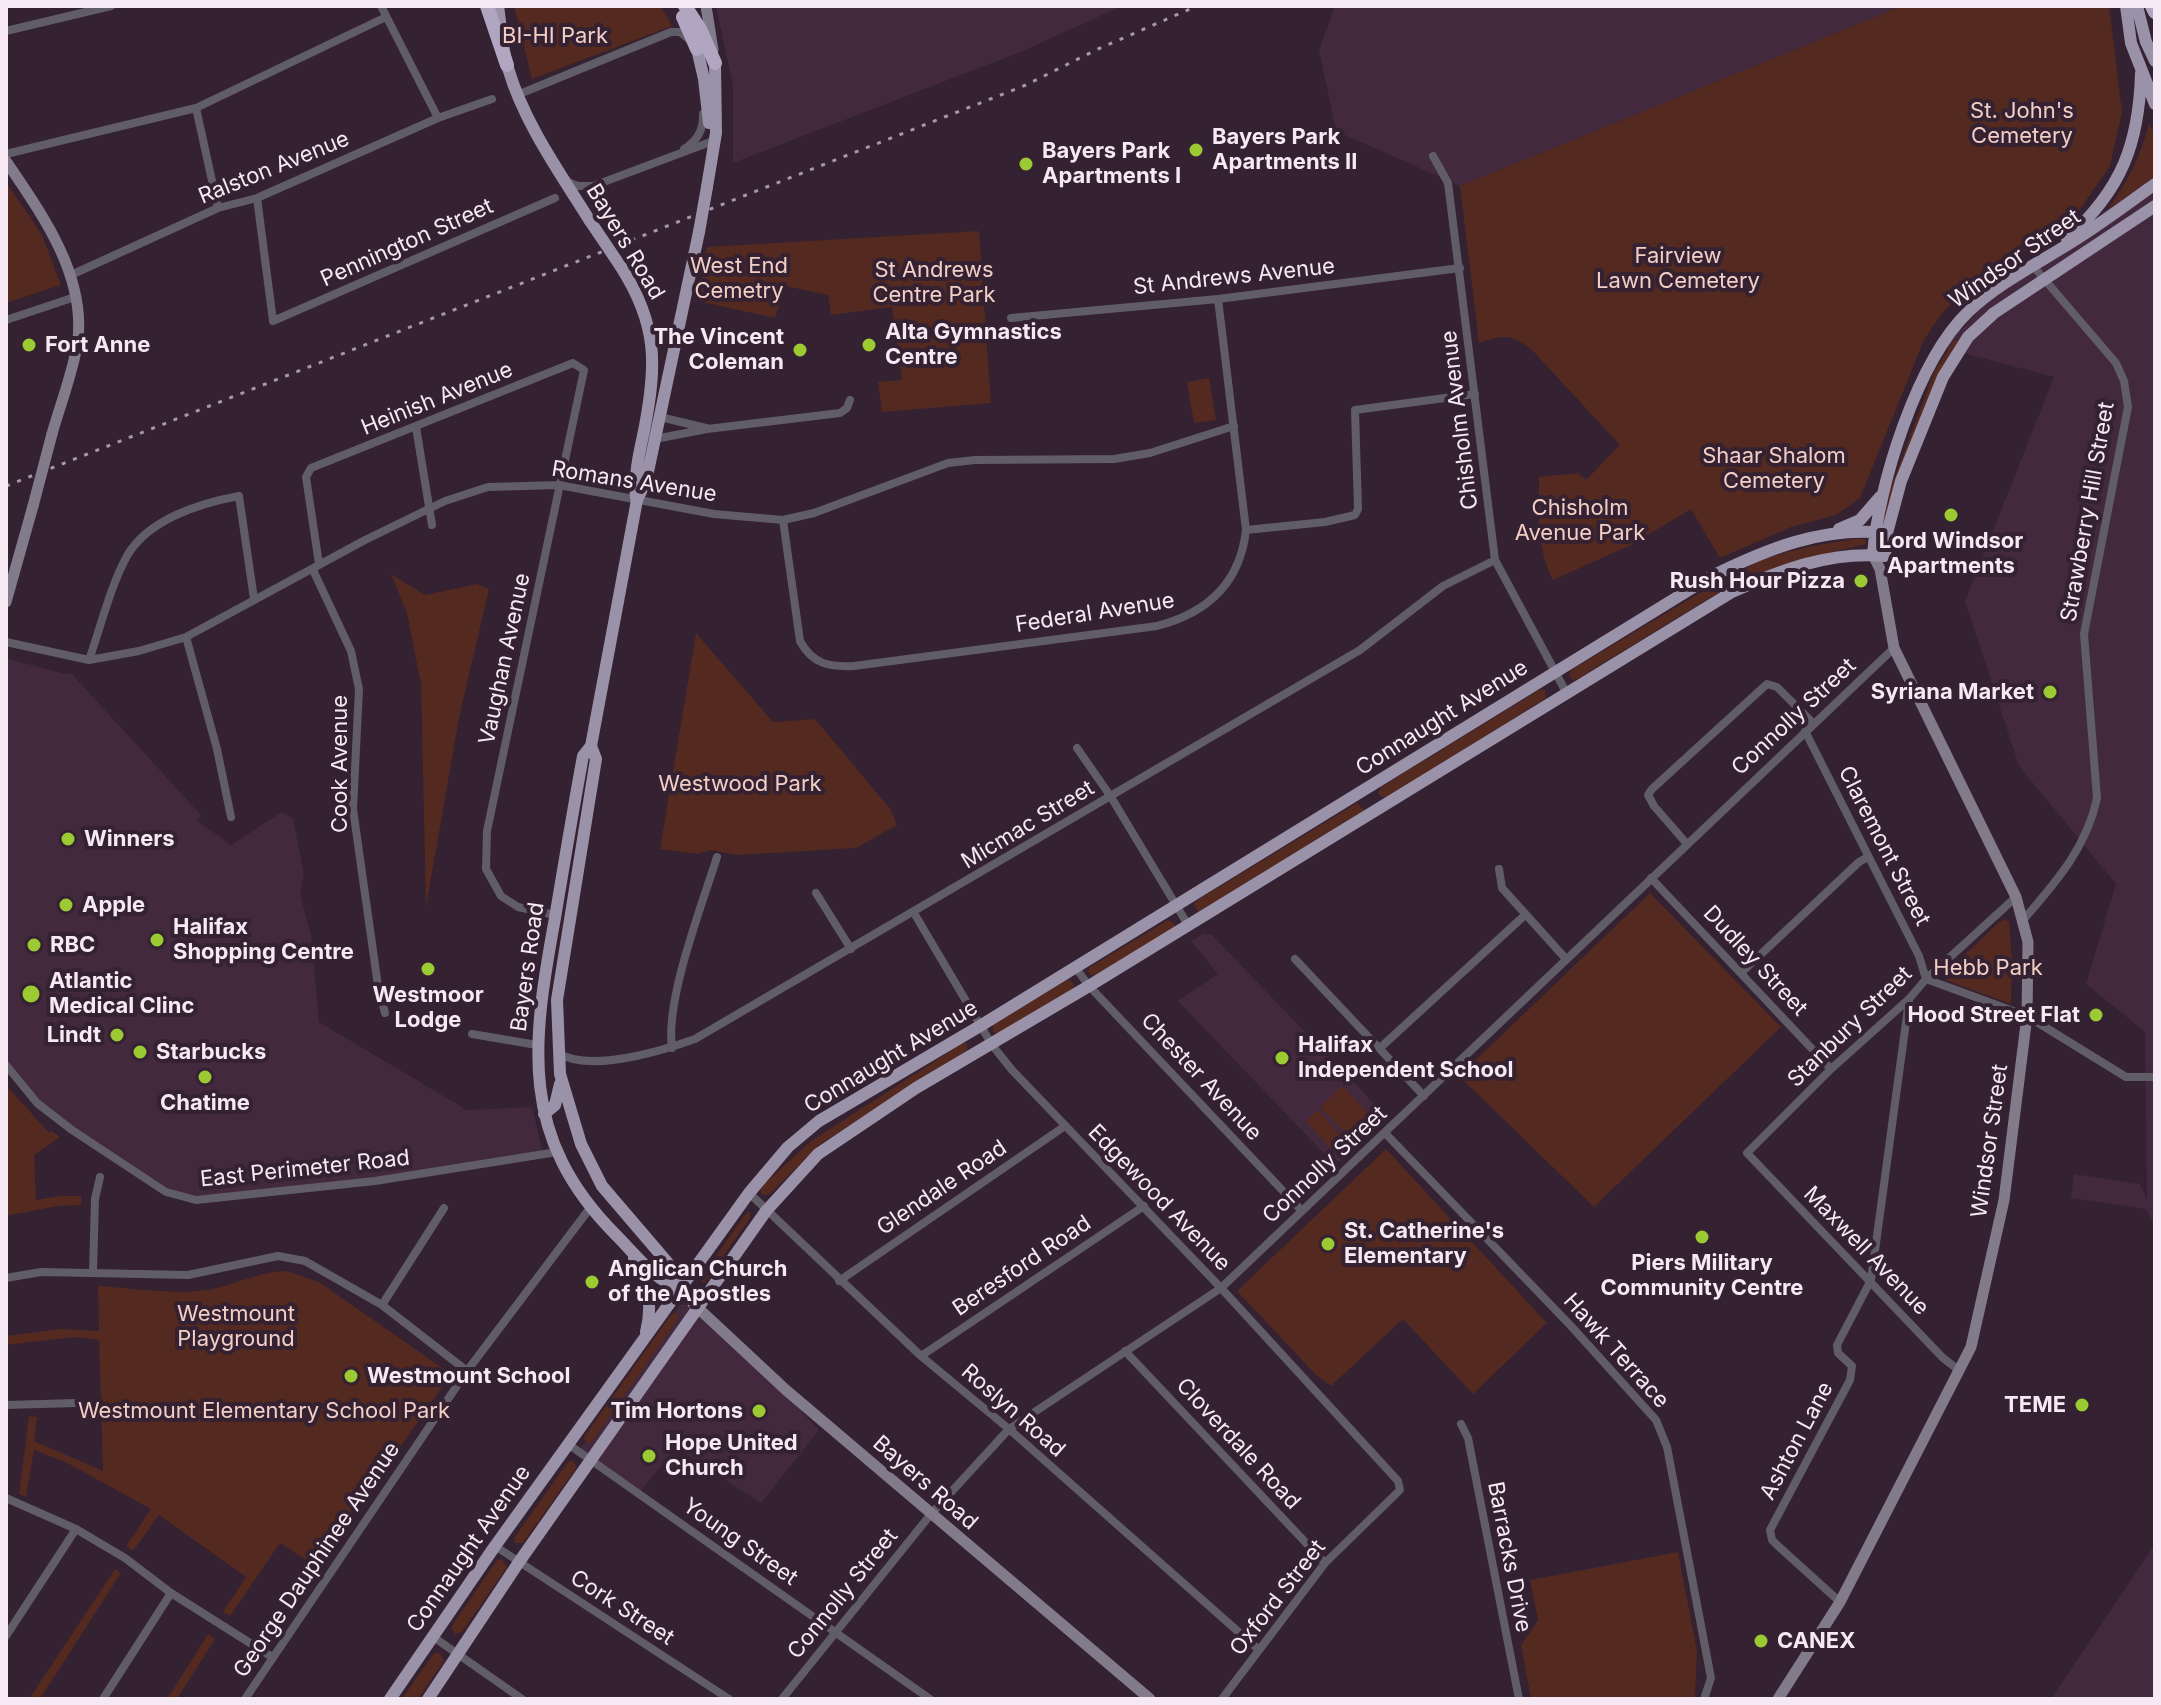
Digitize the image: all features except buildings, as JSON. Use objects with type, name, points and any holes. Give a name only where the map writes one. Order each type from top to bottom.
[{"type":"highway","points":[[487,6],[507,65]]},
{"type":"highway","points":[[677,6],[693,44]]},
{"type":"highway","points":[[685,6],[700,29],[715,63]]},
{"type":"highway","points":[[2152,6],[2155,12]]},
{"type":"main road","name":"Bayers Road","points":[[498,6],[507,65],[517,95],[564,181],[621,267],[643,308],[652,336],[653,385],[634,478],[637,500]]},
{"type":"main road","points":[[2126,6],[2131,43],[2155,104]]},
{"type":"main road","points":[[2137,6],[2146,42],[2155,61]]},
{"type":"main road","points":[[693,44],[713,141]]},
{"type":"main road","name":"Bayers Road","points":[[681,1289],[664,1283],[590,1208],[557,1152],[544,1114],[537,1045],[539,1008],[583,756],[591,746],[637,500],[646,481],[699,232],[716,133],[715,63]]},
{"type":"main road","points":[[2045,258],[2090,216],[2120,174],[2135,136],[2141,73]]},
{"type":"main road","name":"Windsor Street","points":[[1879,556],[1882,494],[1905,423],[1948,336],[1969,311],[2155,184]]},
{"type":"main road","name":"Windsor Street","points":[[1880,532],[1951,360],[1980,324],[2154,207]]},
{"type":"main road","points":[[1828,533],[1860,520],[1882,494]]},
{"type":"main road","name":"Connaught Avenue","points":[[390,1699],[495,1546],[749,1193],[788,1147],[819,1121],[980,1026],[1723,571],[1783,545],[1828,533],[1880,532]]},
{"type":"main road","name":"Connaught Avenue","points":[[428,1699],[519,1562],[766,1211],[818,1154],[916,1088],[992,1045],[1732,592],[1815,560],[1879,556]]},
{"type":"main road","name":"Bayers Road","points":[[591,746],[596,759],[557,1000],[560,1074],[567,1105],[587,1160],[609,1196],[673,1269],[681,1289],[698,1308]]},
{"type":"main road","points":[[1363,791],[1376,811]]},
{"type":"main road","points":[[544,1114],[555,1105],[560,1092],[560,1074]]},
{"type":"main road","points":[[557,1152],[572,1153],[587,1160]]},
{"type":"main road","points":[[626,1245],[644,1279],[650,1301],[649,1322],[643,1343]]},
{"type":"street","points":[[6,31],[111,6]]},
{"type":"street","points":[[381,6],[438,118]]},
{"type":"street","name":"Bayers Road","points":[[706,6],[715,63]]},
{"type":"street","points":[[6,154],[196,108],[386,17]]},
{"type":"street","points":[[517,95],[671,32],[680,32],[693,44],[704,121],[696,140],[669,157]]},
{"type":"street","name":"Ralston Avenue","points":[[71,275],[218,208],[257,198],[438,118],[492,99]]},
{"type":"street","points":[[196,108],[218,208]]},
{"type":"street","points":[[564,181],[578,186],[593,186],[713,141]]},
{"type":"street","name":"Chisholm Avenue","points":[[1433,156],[1448,183],[1495,560],[1554,672]]},
{"type":"street","points":[[6,161],[42,216],[71,275],[78,340],[6,602]]},
{"type":"street","name":"Pennington Street","points":[[257,198],[273,321],[555,198]]},
{"type":"street","name":"Strawberry Hill Street","points":[[2024,919],[2082,844],[2097,798],[2084,634],[2128,407],[2124,381],[2116,363],[2033,266]]},
{"type":"street","name":"St Andrews Avenue","points":[[1011,318],[1218,299],[1460,268]]},
{"type":"street","points":[[6,320],[75,297]]},
{"type":"street","name":"Federal Avenue","points":[[783,520],[800,641],[813,659],[834,667],[1157,626],[1179,620],[1204,607],[1225,587],[1237,567],[1246,530],[1218,299]]},
{"type":"street","name":"Heinish Avenue","points":[[306,477],[311,468],[573,363],[584,370]]},
{"type":"street","name":"Vaughan Avenue","points":[[555,915],[518,907],[501,896],[486,869],[487,831],[584,370]]},
{"type":"street","points":[[1246,530],[1325,522],[1355,515],[1358,509],[1355,410],[1475,394]]},
{"type":"street","points":[[655,439],[707,429],[840,413],[847,408],[850,400]]},
{"type":"street","points":[[660,417],[707,429]]},
{"type":"street","name":"Romans Avenue","points":[[6,642],[89,660],[139,651],[186,637],[445,501],[488,487],[559,485],[714,514],[783,520],[814,513],[948,463],[1114,459],[1150,453],[1234,426]]},
{"type":"street","points":[[416,427],[432,525]]},
{"type":"street","name":"Cook Avenue","points":[[306,477],[316,567],[351,651],[359,689],[353,809],[378,986],[385,1013]]},
{"type":"street","points":[[89,660],[128,553],[150,530],[207,504],[239,496],[254,599]]},
{"type":"street","name":"Windsor Street","points":[[1778,1699],[1840,1602],[1971,1347],[2004,1200],[2027,1016],[2030,969],[2024,919],[1894,648],[1879,556]]},
{"type":"street","name":"Micmac Street","points":[[558,1053],[570,1060],[628,1057],[672,1048],[695,1039],[1360,650],[1443,586],[1495,560]]},
{"type":"street","points":[[186,637],[217,749],[231,817]]},
{"type":"street","name":"Connolly Street","points":[[782,1699],[931,1514],[1009,1429],[1221,1288],[1894,648]]},
{"type":"street","name":"Connaught Avenue","points":[[1554,672],[1566,692]]},
{"type":"street","points":[[1687,844],[1654,806],[1648,795],[1652,789],[1767,684],[1777,687],[1813,723]]},
{"type":"street","name":"Claremont Street","points":[[1805,731],[1919,956],[1926,979]]},
{"type":"street","points":[[1077,748],[1111,797],[1188,925]]},
{"type":"street","points":[[672,1048],[670,1036],[680,977],[717,857]]},
{"type":"street","points":[[1742,972],[1868,857]]},
{"type":"street","points":[[1499,869],[1502,888],[1566,959]]},
{"type":"street","name":"Dudley Street","points":[[1651,878],[1831,1069]]},
{"type":"street","points":[[816,893],[851,949]]},
{"type":"street","name":"Stanbury Street","points":[[1747,1153],[1831,1069],[2016,897]]},
{"type":"street","name":"Edgewood Avenue","points":[[914,913],[980,1026],[1012,1070],[1221,1288],[1398,1481],[1400,1490]]},
{"type":"street","points":[[1380,1048],[1525,915]]},
{"type":"street","points":[[1295,959],[1424,1096]]},
{"type":"street","name":"Chester Avenue","points":[[1075,967],[1089,986],[1302,1211]]},
{"type":"street","points":[[1926,979],[2027,1016],[2126,1077],[2155,1077]]},
{"type":"street","points":[[1871,1280],[1909,999]]},
{"type":"street","points":[[472,1034],[537,1045]]},
{"type":"street","name":"East Perimeter Road","points":[[6,1065],[37,1103],[72,1130],[166,1192],[196,1200],[375,1181],[557,1152]]},
{"type":"street","name":"Glendale Road","points":[[839,1281],[1065,1126]]},
{"type":"street","name":"Hawk Terrace","points":[[1385,1133],[1571,1326],[1656,1420],[1667,1447],[1711,1678],[1704,1699]]},
{"type":"street","name":"Maxwell Avenue","points":[[1747,1153],[1943,1358],[1960,1371]]},
{"type":"street","points":[[93,1273],[95,1199],[100,1177]]},
{"type":"street","name":"Roslyn Road","points":[[749,1193],[921,1356],[1009,1429],[1259,1650]]},
{"type":"street","name":"Beresford Road","points":[[921,1356],[1144,1206]]},
{"type":"street","points":[[382,1305],[444,1208]]},
{"type":"street","name":"George Dauphinee Avenue","points":[[245,1699],[467,1371],[590,1208]]},
{"type":"street","points":[[6,1278],[41,1272],[188,1275],[266,1258],[291,1257],[305,1261],[382,1305],[467,1371]]},
{"type":"street","name":"Ashton Lane","points":[[1840,1602],[1772,1540],[1770,1530],[1850,1380],[1852,1366],[1838,1353],[1837,1345],[1871,1280]]},
{"type":"street","name":"Bayers Road","points":[[698,1308],[776,1381],[1150,1699]]},
{"type":"street","name":"Cloverdale Road","points":[[1125,1351],[1325,1563]]},
{"type":"street","points":[[6,1405],[77,1403]]},
{"type":"street","name":"Barracks Drive","points":[[1461,1424],[1468,1438],[1519,1699]]},
{"type":"street","name":"Young Street","points":[[568,1444],[930,1699]]},
{"type":"street","name":"Oxford Street","points":[[1222,1699],[1325,1563],[1400,1490]]},
{"type":"street","points":[[6,1498],[76,1529],[125,1558],[171,1593],[272,1657]]},
{"type":"street","points":[[6,1636],[76,1529]]},
{"type":"street","name":"Cork Street","points":[[495,1546],[729,1699]]},
{"type":"street","points":[[103,1699],[171,1593]]},
{"type":"street","points":[[432,1636],[522,1699]]},
{"type":"shaded area","points":[[716,6],[1122,6],[1023,51],[733,163],[733,86]]},
{"type":"shaded area","points":[[1335,6],[1902,6],[1460,186],[1336,131],[1319,50]]},
{"type":"shaded area","points":[[2155,169],[2155,1227],[2146,1209],[2071,1198],[2074,1174],[2140,1184],[2147,1199],[2145,1032],[2086,984],[2116,884],[2019,766],[1965,601],[2054,377],[1944,348],[1985,304],[2060,249]]},
{"type":"shaded area","points":[[6,658],[64,674],[71,673],[201,815],[197,820],[231,845],[282,812],[293,819],[304,874],[300,894],[311,935],[319,1022],[467,1110],[532,1107],[543,1154],[375,1181],[181,1197],[37,1103],[6,1065]]},
{"type":"shaded area","name":"Halifax Independent School","points":[[1204,933],[1212,935],[1386,1116],[1335,1165],[1178,1001],[1218,974],[1191,941]]},
{"type":"shaded area","points":[[689,1292],[819,1430],[761,1503],[676,1448],[638,1494],[576,1455]]},
{"type":"shaded area","points":[[2155,1544],[2155,1699],[2051,1699]]},
{"type":"green space","name":"BI-HI Park","points":[[514,6],[661,6],[672,26],[532,79]]},
{"type":"green space","name":"Fairview Lawn Cemetery","points":[[1902,6],[2109,6],[2122,112],[2110,166],[2078,212],[2042,240],[1971,286],[1942,313],[1924,340],[1860,498],[1836,515],[1791,527],[1720,558],[1691,509],[1631,545],[1553,580],[1541,542],[1539,477],[1578,473],[1586,480],[1620,445],[1531,349],[1506,337],[1479,343],[1460,186]]},
{"type":"green space","points":[[2149,123],[2155,134],[2155,176],[2108,209],[2133,168]]},
{"type":"green space","points":[[6,182],[42,235],[61,285],[6,303]]},
{"type":"green space","name":"St Andrews Centre Park","points":[[979,231],[991,403],[882,412],[878,382],[902,380],[892,307],[831,315],[828,295],[785,286],[775,318],[698,301],[707,247]]},
{"type":"green space","points":[[1956,338],[1959,342],[1883,526],[1885,503],[1935,370]]},
{"type":"green space","points":[[1209,378],[1216,420],[1194,423],[1187,382]]},
{"type":"green space","points":[[1865,539],[1866,544],[1804,559],[1746,580],[1739,578],[1738,574],[1748,567],[1777,555]]},
{"type":"green space","points":[[391,574],[425,595],[477,584],[489,589],[459,718],[426,907],[421,684],[407,613]]},
{"type":"green space","points":[[1713,585],[1719,589],[1718,593],[1577,679],[1569,676],[1571,670]]},
{"type":"green space","name":"Westwood Park","points":[[696,633],[773,722],[815,719],[891,810],[897,825],[856,848],[738,855],[710,850],[698,854],[660,849]]},
{"type":"green space","points":[[1541,689],[1545,690],[1546,698],[1386,798],[1378,793],[1381,787]]},
{"type":"green space","points":[[1357,803],[1363,812],[1198,912],[1194,905],[1196,901]]},
{"type":"green space","points":[[1650,893],[1781,1027],[1594,1207],[1459,1076]]},
{"type":"green space","name":"Hebb Park","points":[[2006,919],[2009,922],[2012,961],[2011,1004],[1946,980],[1945,974],[1999,922]]},
{"type":"green space","points":[[1168,920],[1175,924],[1174,929],[1096,976],[1088,971],[1090,967]]},
{"type":"green space","points":[[1068,979],[1074,984],[1073,989],[997,1034],[993,1032],[993,1025]]},
{"type":"green space","points":[[967,1043],[968,1050],[819,1145],[770,1194],[762,1195],[760,1190],[763,1185],[811,1141]]},
{"type":"green space","points":[[6,1085],[49,1133],[51,1131],[60,1137],[34,1155],[36,1200],[81,1196],[81,1205],[6,1216]]},
{"type":"green space","points":[[1342,1086],[1374,1119],[1352,1140],[1320,1107]]},
{"type":"green space","points":[[1318,1110],[1346,1142],[1334,1153],[1306,1121]]},
{"type":"green space","points":[[1386,1149],[1547,1323],[1473,1394],[1403,1319],[1331,1386],[1316,1375],[1237,1291]]},
{"type":"green space","points":[[747,1212],[750,1212],[750,1218],[704,1283],[700,1279]]},
{"type":"green space","name":"Westmount Elementary School Park","points":[[287,1271],[319,1282],[451,1374],[317,1567],[280,1543],[230,1616],[223,1612],[246,1577],[159,1515],[133,1551],[126,1546],[151,1509],[67,1463],[34,1450],[26,1497],[19,1494],[29,1416],[37,1417],[34,1441],[103,1471],[99,1340],[75,1337],[6,1345],[6,1336],[61,1329],[99,1331],[98,1286],[193,1291],[216,1288],[266,1273]]},
{"type":"green space","points":[[675,1312],[679,1315],[677,1320],[591,1443],[587,1443],[584,1437]]},
{"type":"green space","points":[[573,1461],[577,1467],[523,1543],[515,1543],[514,1538],[568,1462]]},
{"type":"green space","points":[[1678,1552],[1697,1651],[1695,1699],[1531,1699],[1521,1645],[1538,1620],[1530,1580]]},
{"type":"green space","points":[[502,1559],[507,1567],[462,1632],[455,1634],[451,1627],[497,1560]]},
{"type":"green space","points":[[115,1569],[121,1573],[40,1699],[29,1699]]},
{"type":"green space","points":[[208,1634],[215,1639],[177,1699],[167,1699]]},
{"type":"green space","points":[[434,1653],[440,1653],[444,1661],[418,1699],[402,1699]]},
{"type":"railway","points":[[6,486],[1026,85],[1098,49],[1197,6]]},
{"type":"place","name":"Bayers Park Apartments II","points":[[1196,150]]},
{"type":"place","name":"Bayers Park Apartments I","points":[[1026,164]]},
{"type":"place","name":"Fort Anne","points":[[29,345]]},
{"type":"place","name":"Alta Gymnastics Centre","points":[[869,345]]},
{"type":"place","name":"The Vincent Coleman","points":[[800,350]]},
{"type":"place","name":"Lord Windsor Apartments","points":[[1951,515]]},
{"type":"place","name":"Rush Hour Pizza","points":[[1861,581]]},
{"type":"place","name":"Syriana Market","points":[[2050,692]]},
{"type":"place","name":"Winners","points":[[68,839]]},
{"type":"place","name":"Apple","points":[[66,905]]},
{"type":"place","name":"Halifax Shopping Centre","points":[[157,940]]},
{"type":"place","name":"RBC","points":[[34,945]]},
{"type":"place","name":"Westmoor Lodge","points":[[428,969]]},
{"type":"place","name":"Atlantic Medical Clinc","points":[[31,994]]},
{"type":"place","name":"Hood Street Flat","points":[[2096,1015]]},
{"type":"place","name":"Lindt","points":[[117,1035]]},
{"type":"place","name":"Starbucks","points":[[140,1052]]},
{"type":"place","name":"Halifax Independent School","points":[[1282,1058]]},
{"type":"place","name":"Chatime","points":[[205,1077]]},
{"type":"place","name":"Piers Military Community Centre","points":[[1702,1237]]},
{"type":"place","name":"St. Catherine's Elementary","points":[[1328,1244]]},
{"type":"place","name":"Anglican Church of the Apostles","points":[[592,1282]]},
{"type":"place","name":"Westmount School","points":[[351,1376]]},
{"type":"place","name":"TEME","points":[[2082,1405]]},
{"type":"place","name":"Tim Hortons","points":[[759,1411]]},
{"type":"place","name":"Hope United Church","points":[[649,1456]]},
{"type":"place","name":"CANEX","points":[[1761,1641]]},
{"type":"park label","name":"St. John's Cemetery","points":[[2022,124]]},
{"type":"park label","name":"West End Cemetry","points":[[739,278]]},
{"type":"park label","name":"Shaar Shalom Cemetery","points":[[1774,468]]},
{"type":"park label","name":"Chisholm Avenue Park","points":[[1580,520]]},
{"type":"park label","name":"Westmount Playground","points":[[236,1326]]}]
